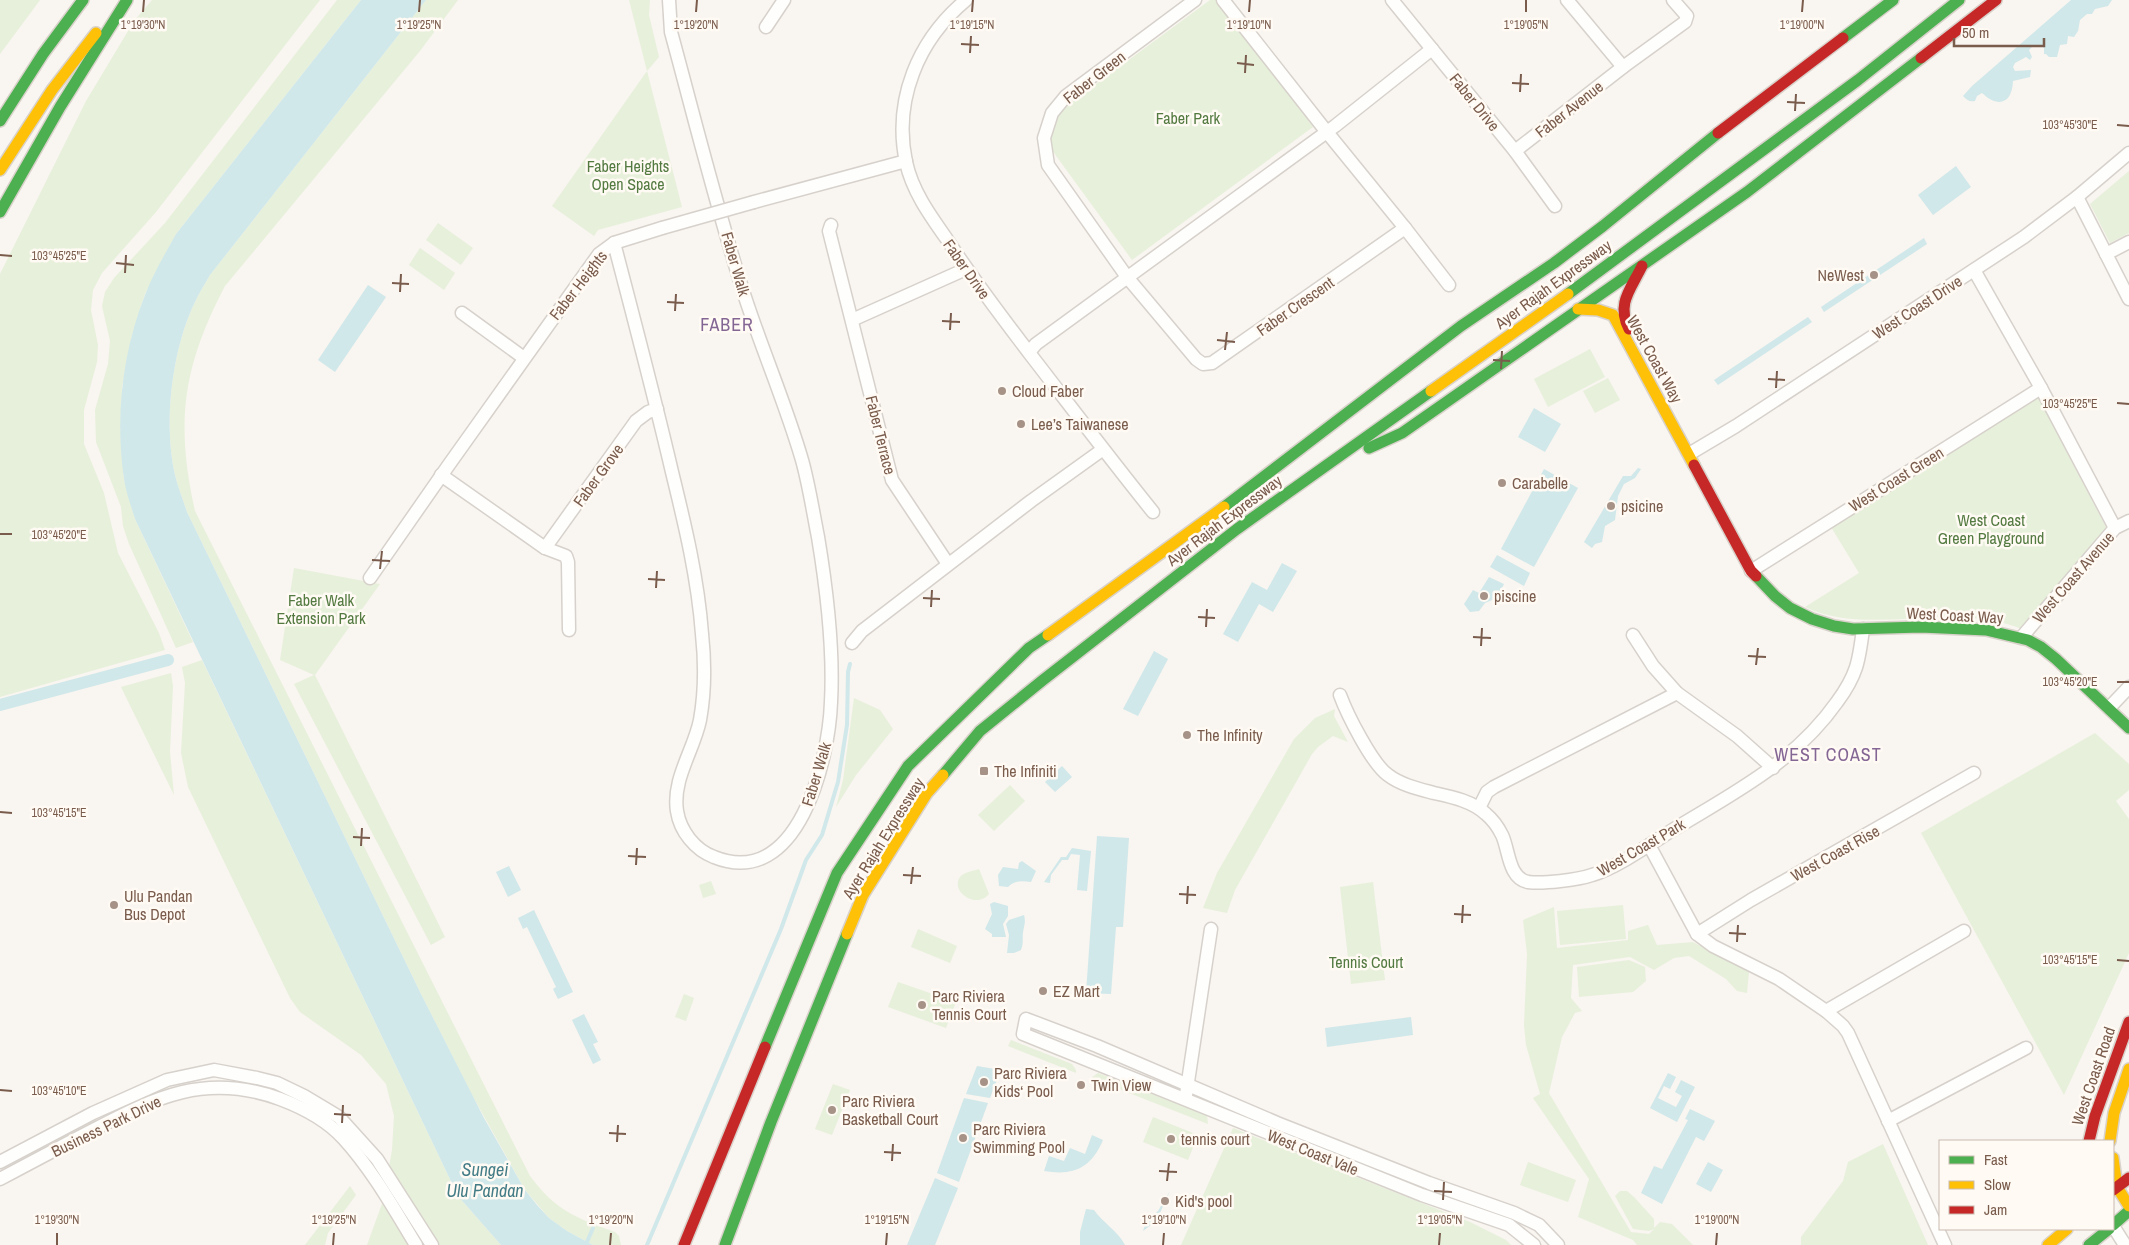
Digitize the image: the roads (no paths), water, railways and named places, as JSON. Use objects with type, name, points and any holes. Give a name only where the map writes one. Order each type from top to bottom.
[{"type":"main road","points":[[0,121],[26,80],[83,0]]},
{"type":"main road","points":[[0,170],[52,90],[83,47],[126,0]]},
{"type":"main road","points":[[0,212],[60,107],[126,0]]},
{"type":"main road","name":"Ayer Rajah Expressway","points":[[684,1245],[838,873],[908,766],[1029,648],[1195,529],[1461,326],[1554,263],[1603,226],[1696,149],[1893,0]]},
{"type":"main road","name":"Ayer Rajah Expressway","points":[[724,1245],[771,1122],[863,895],[927,793],[980,731],[1238,529],[1579,286],[1858,80],[1959,0]]},
{"type":"main road","points":[[1318,472],[1402,433],[1642,266],[1793,158],[1996,0]]},
{"type":"main road","points":[[0,108],[26,80]]},
{"type":"main road","name":"West Coast Way","points":[[1642,266],[1624,301],[1623,317],[1756,572],[1775,596],[1790,608],[1834,626],[1862,629],[1972,629],[2021,638],[2041,647],[2129,728]]},
{"type":"main road","name":"West Coast Way","points":[[1578,310],[1598,310],[1613,315],[1693,452]]},
{"type":"main road","name":"West Coast Road","points":[[2089,1140],[2095,1116],[2129,1022]]},
{"type":"main road","name":"West Coast Road","points":[[2110,1140],[2110,1130],[2119,1096],[2129,1069]]},
{"type":"main road","points":[[2114,1174],[2115,1189],[2129,1206]]},
{"type":"main road","points":[[2115,1189],[2129,1178]]},
{"type":"main road","points":[[2114,1225],[2129,1211]]},
{"type":"main road","points":[[2048,1245],[2066,1230]]},
{"type":"main road","points":[[2089,1245],[2107,1230]]},
{"type":"street","name":"Faber Walk","points":[[614,244],[685,525],[695,577],[702,634],[704,688],[700,722],[676,795],[680,823],[692,843],[708,855],[724,861],[745,863],[760,860],[775,852],[788,839],[812,794],[822,766],[831,704],[832,664],[826,585],[814,515],[802,461],[744,295],[671,32],[669,0]]},
{"type":"street","points":[[766,27],[784,0]]},
{"type":"street","name":"Faber Green","points":[[1127,277],[1048,165],[1044,138],[1052,113],[1066,96],[1195,0]]},
{"type":"street","points":[[1223,0],[1326,131],[1406,228],[1449,285]]},
{"type":"street","name":"Faber Drive","points":[[1392,0],[1515,151],[1555,206]]},
{"type":"street","points":[[1567,0],[1623,67]]},
{"type":"street","name":"Faber Avenue","points":[[1515,151],[1623,67],[1685,22],[1687,16],[1673,0]]},
{"type":"street","name":"Faber Drive","points":[[964,1],[941,23],[927,42],[917,60],[905,102],[903,128],[906,161],[913,185],[923,204],[966,269],[1102,450],[1153,512]]},
{"type":"street","points":[[1029,352],[1036,344],[1326,131],[1432,49]]},
{"type":"street","name":"West Coast Drive","points":[[1693,452],[2024,237],[2078,197],[2129,153]]},
{"type":"street","name":"Faber Heights","points":[[370,578],[599,254],[614,244],[662,228],[906,161]]},
{"type":"street","points":[[2078,197],[2129,299]]},
{"type":"street","name":"Faber Terrace","points":[[831,225],[829,231],[892,480],[948,564]]},
{"type":"street","name":"Faber Crescent","points":[[1127,277],[1196,359],[1203,364],[1212,363],[1406,228]]},
{"type":"street","points":[[2106,254],[2129,242]]},
{"type":"street","points":[[852,320],[966,269]]},
{"type":"street","points":[[1974,270],[2041,388],[2115,528]]},
{"type":"street","points":[[462,313],[524,358]]},
{"type":"street","name":"West Coast Green","points":[[1756,572],[2041,388]]},
{"type":"street","name":"Faber Grove","points":[[545,548],[636,421],[648,412],[657,409]]},
{"type":"street","points":[[852,643],[862,631],[948,564],[1102,450]]},
{"type":"street","points":[[441,475],[545,548],[568,558],[570,630]]},
{"type":"street","name":"West Coast Avenue","points":[[2021,638],[2115,528],[2129,520]]},
{"type":"street","name":"West Coast Park","points":[[1340,695],[1371,755],[1388,775],[1419,789],[1458,799],[1479,808],[1485,813],[1502,834],[1514,872],[1518,878],[1526,882],[1591,876],[1649,844],[1773,768],[1807,738],[1845,691],[1859,662],[1862,629]]},
{"type":"street","points":[[1634,635],[1653,666],[1677,693],[1737,736],[1773,768]]},
{"type":"street","points":[[2109,708],[2129,687]]},
{"type":"street","points":[[1479,808],[1487,792],[1494,787],[1677,693]]},
{"type":"street","name":"West Coast Rise","points":[[1697,934],[1759,896],[1974,773]]},
{"type":"street","points":[[1649,844],[1697,934],[1712,946],[1779,980],[1826,1011],[1843,1026],[1848,1033],[1945,1245]]},
{"type":"street","points":[[1185,1100],[1211,929]]},
{"type":"street","points":[[1826,1011],[1964,931]]},
{"type":"street","name":"West Coast Vale","points":[[1534,1245],[1509,1225],[1422,1195],[1185,1100],[1022,1034],[1022,1029],[1028,1018],[1187,1086],[1429,1184],[1514,1213],[1539,1225],[1558,1245]]},
{"type":"street","points":[[1091,1061],[1096,1046]]},
{"type":"street","points":[[1888,1121],[2026,1048]]},
{"type":"street","name":"Business Park Drive","points":[[0,1162],[93,1113],[167,1080],[214,1070],[277,1083],[304,1096],[339,1117],[377,1159],[432,1245]]},
{"type":"street","name":"Business Park Drive","points":[[0,1179],[141,1105],[184,1091],[211,1087],[235,1088],[274,1097],[298,1106],[320,1119],[343,1138],[373,1176],[416,1245]]},
{"type":"street","points":[[2114,1228],[2125,1245]]},
{"type":"water","name":"Sungei Ulu Pandan","points":[[361,0],[426,0],[210,275],[198,295],[180,342],[175,364],[170,410],[171,455],[175,475],[187,512],[421,994],[484,1118],[525,1190],[537,1205],[549,1218],[567,1231],[593,1245],[501,1245],[458,1196],[135,519],[125,484],[120,433],[122,386],[137,317],[159,264],[176,234]]},
{"type":"water","points":[[2071,0],[2112,0],[2108,6],[2095,9],[2092,14],[2087,14],[2080,20],[2078,31],[2074,37],[2068,36],[2067,44],[2060,45],[2057,57],[2049,57],[2044,54],[2044,48],[2040,45],[2034,45],[2029,50],[2032,57],[2030,60],[2026,57],[2015,63],[2013,67],[2015,71],[2031,70],[2030,77],[2013,81],[2010,95],[2007,99],[1999,102],[1993,101],[1982,93],[1977,96],[1975,101],[1971,101],[1963,96],[1972,86]]},
{"type":"water","points":[[1956,166],[1971,187],[1933,215],[1918,195]]},
{"type":"water","name":"NeWest","points":[[1924,238],[1927,244],[1824,312],[1821,307]]},
{"type":"water","points":[[368,285],[386,297],[335,372],[318,360]]},
{"type":"water","points":[[1808,317],[1812,322],[1718,385],[1714,380]]},
{"type":"water","points":[[1534,408],[1561,424],[1545,452],[1518,437]]},
{"type":"water","name":"psicine","points":[[1638,468],[1641,469],[1635,478],[1624,484],[1618,496],[1615,520],[1605,526],[1602,542],[1595,544],[1592,548],[1584,542],[1623,476],[1631,476]]},
{"type":"water","points":[[1544,469],[1578,488],[1534,567],[1501,549]]},
{"type":"water","points":[[1497,555],[1530,573],[1524,586],[1490,567]]},
{"type":"water","points":[[1282,563],[1297,571],[1273,612],[1259,604],[1238,642],[1223,634],[1252,582],[1267,590]]},
{"type":"water","name":"piscine","points":[[1489,577],[1504,584],[1497,598],[1485,603],[1479,611],[1470,612],[1464,604],[1473,590],[1479,593]]},
{"type":"water","points":[[1154,651],[1168,659],[1138,716],[1123,709]]},
{"type":"water","points":[[1062,766],[1072,777],[1055,792],[1045,782]]},
{"type":"water","points":[[1097,836],[1129,838],[1123,927],[1116,927],[1111,994],[1086,993]]},
{"type":"water","points":[[1072,848],[1091,851],[1087,891],[1077,890],[1080,855],[1071,854],[1068,860],[1062,860],[1051,875],[1050,883],[1044,882],[1061,857],[1066,857]]},
{"type":"water","points":[[1022,861],[1036,871],[1031,882],[1016,882],[1008,887],[999,886],[998,875],[1003,867],[1018,869],[1019,863]]},
{"type":"water","points":[[509,866],[521,890],[508,897],[496,872]]},
{"type":"water","points":[[994,902],[1008,906],[1008,916],[1003,924],[1006,937],[992,937],[992,934],[985,929],[992,914],[990,904]]},
{"type":"water","points":[[534,910],[573,992],[558,999],[553,989],[556,987],[527,927],[523,929],[518,918]]},
{"type":"water","points":[[1024,915],[1025,922],[1021,950],[1007,953],[1009,935],[1006,924],[1009,920]]},
{"type":"water","points":[[584,1014],[598,1042],[593,1044],[601,1060],[593,1064],[572,1020]]},
{"type":"water","points":[[1411,1017],[1413,1035],[1327,1047],[1325,1028]]},
{"type":"water","name":"Parc Riviera Kids‘ Pool","points":[[977,1066],[1001,1070],[990,1098],[966,1094]]},
{"type":"water","points":[[1668,1073],[1676,1077],[1670,1089],[1664,1086],[1658,1098],[1676,1107],[1682,1096],[1675,1092],[1681,1080],[1695,1087],[1677,1122],[1650,1108]]},
{"type":"water","name":"Parc Riviera Swimming Pool","points":[[964,1098],[988,1103],[959,1182],[937,1173]]},
{"type":"water","points":[[1690,1109],[1715,1121],[1704,1141],[1696,1137],[1662,1204],[1641,1193],[1654,1166],[1662,1169],[1688,1120],[1685,1119]]},
{"type":"water","points":[[1092,1135],[1103,1140],[1098,1150],[1087,1163],[1073,1171],[1044,1171],[1049,1156],[1064,1161],[1070,1148],[1085,1154]]},
{"type":"water","points":[[1708,1162],[1723,1170],[1711,1192],[1696,1184]]},
{"type":"water","name":"Parc Riviera Swimming Pool","points":[[935,1178],[958,1188],[935,1245],[907,1245]]},
{"type":"water","name":"Kid's pool","points":[[1170,1191],[1154,1226],[1151,1225],[1143,1231],[1147,1219],[1158,1211]]},
{"type":"water","points":[[1086,1209],[1094,1210],[1125,1245],[1080,1245],[1080,1232]]},
{"type":"waterway","points":[[0,705],[168,660]]},
{"type":"waterway","points":[[647,1245],[781,929],[806,860],[822,835],[838,782],[847,725],[848,672],[850,664]]},
{"type":"waterway","points":[[587,1242],[593,1228]]},
{"type":"place","name":"NeWest","points":[[1874,275]]},
{"type":"place","name":"Cloud Faber","points":[[1002,391]]},
{"type":"place","name":"Lee’s Taiwanese","points":[[1021,424]]},
{"type":"place","name":"Carabelle","points":[[1502,483]]},
{"type":"place","name":"psicine","points":[[1611,506]]},
{"type":"place","name":"piscine","points":[[1484,596]]},
{"type":"place","name":"The Infinity","points":[[1187,735]]},
{"type":"place","name":"The Infiniti","points":[[984,771]]},
{"type":"place","name":"Ulu Pandan Bus Depot","points":[[114,905]]},
{"type":"place","name":"EZ Mart","points":[[1043,991]]},
{"type":"place","name":"Parc Riviera Tennis Court","points":[[922,1005]]},
{"type":"place","name":"Parc Riviera Kids‘ Pool","points":[[984,1082]]},
{"type":"place","name":"Twin View","points":[[1081,1085]]},
{"type":"place","name":"Parc Riviera Basketball Court","points":[[832,1110]]},
{"type":"place","name":"Parc Riviera Swimming Pool","points":[[963,1138]]},
{"type":"place","name":"tennis court","points":[[1171,1139]]},
{"type":"place","name":"Kid's pool","points":[[1165,1201]]},
{"type":"district","name":"FABER","points":[[727,325]]},
{"type":"district","name":"WEST COAST","points":[[1828,755]]},
{"type":"park label","name":"Faber Park","points":[[1188,118]]},
{"type":"park label","name":"Faber Heights Open Space","points":[[628,175]]},
{"type":"park label","name":"West Coast Green Playground","points":[[1991,529]]},
{"type":"park label","name":"Faber Walk Extension Park","points":[[321,609]]},
{"type":"park label","name":"Tennis Court","points":[[1366,962]]}]
